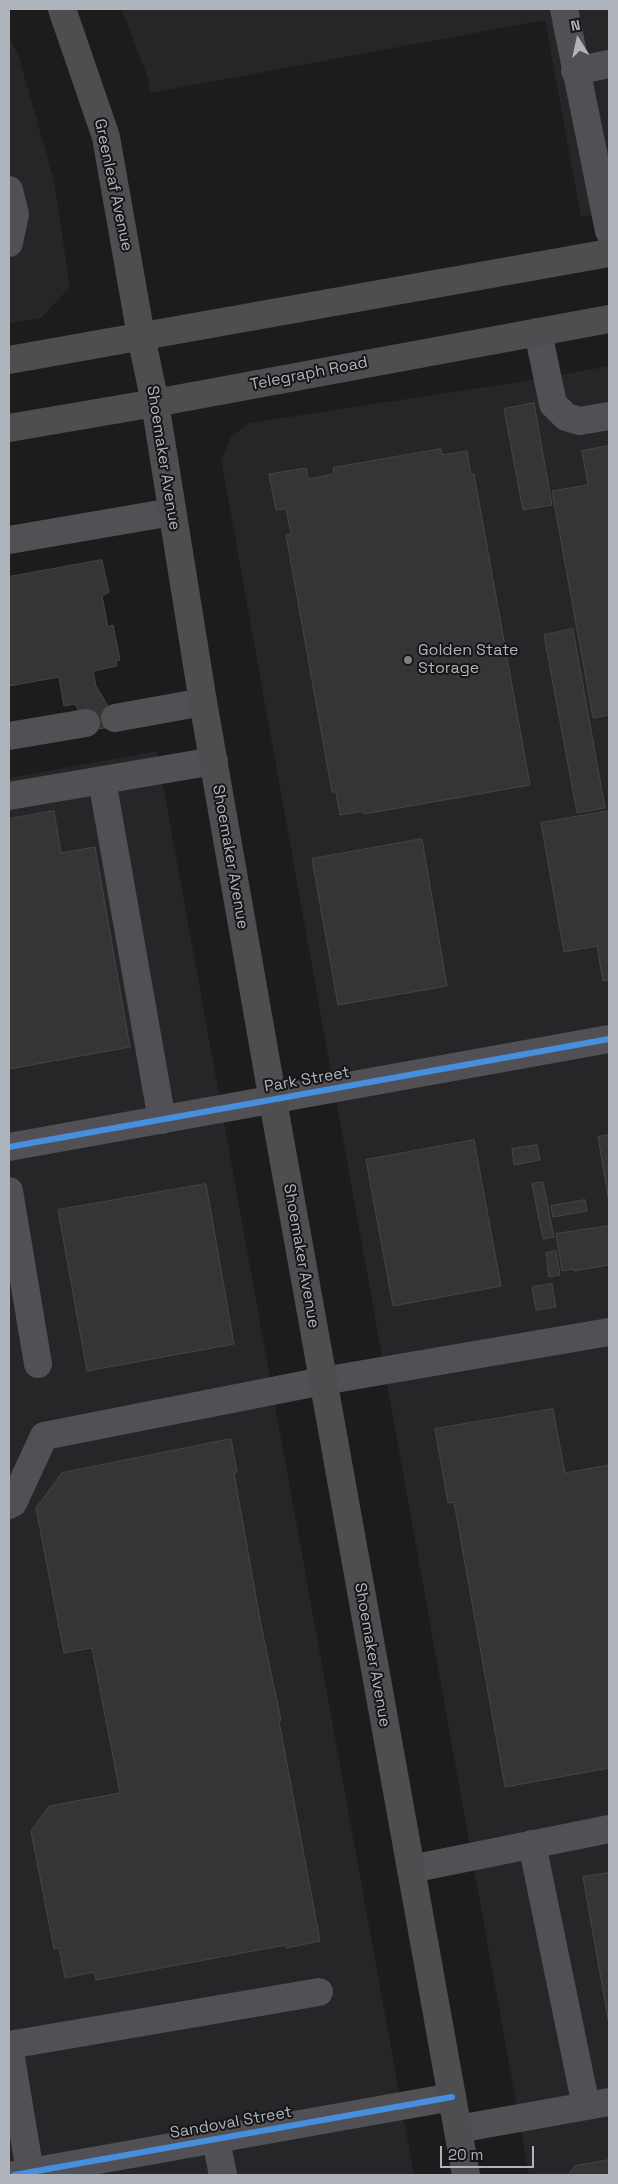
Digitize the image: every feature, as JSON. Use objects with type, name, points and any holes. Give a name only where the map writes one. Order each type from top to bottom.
[{"type":"main road","name":"Greenleaf Avenue","points":[[62,9],[106,137],[141,336]]},
{"type":"main road","points":[[9,360],[609,253]]},
{"type":"main road","name":"Telegraph Road","points":[[9,428],[609,319]]},
{"type":"main road","name":"Shoemaker Avenue","points":[[141,336],[155,403],[203,702],[273,1101],[466,2175]]},
{"type":"street","points":[[564,9],[575,71],[609,231]]},
{"type":"street","points":[[575,71],[609,64]]},
{"type":"street","points":[[9,190],[15,214],[9,243]]},
{"type":"street","points":[[538,332],[553,404],[566,417],[580,421],[609,416]]},
{"type":"street","points":[[9,540],[172,512]]},
{"type":"street","points":[[114,718],[203,702]]},
{"type":"street","points":[[9,736],[86,723]]},
{"type":"street","points":[[9,796],[214,760]]},
{"type":"street","points":[[102,780],[162,1120]]},
{"type":"street","name":"Park Street","points":[[9,1147],[609,1039]]},
{"type":"street","points":[[9,1191],[38,1364]]},
{"type":"street","points":[[9,1505],[13,1503],[44,1436],[323,1381],[609,1332]]},
{"type":"street","points":[[411,1869],[609,1829]]},
{"type":"street","points":[[458,2129],[598,2104],[532,1844]]},
{"type":"street","points":[[22,2174],[9,2046],[319,1992]]},
{"type":"street","name":"Sandoval Street","points":[[22,2174],[452,2098]]},
{"type":"street","points":[[216,2140],[223,2175]]},
{"type":"shaded area","points":[[121,9],[609,9],[609,212],[581,217],[545,20],[150,93],[148,78]]},
{"type":"shaded area","points":[[9,35],[19,57],[54,181],[70,287],[41,318],[9,323]]},
{"type":"shaded area","points":[[609,366],[609,2175],[529,2175],[221,459],[231,437],[249,423],[532,380]]},
{"type":"shaded area","points":[[157,751],[414,2175],[9,2175],[9,778]]},
{"type":"building","points":[[534,403],[552,505],[523,510],[504,409]]},
{"type":"building","points":[[609,446],[609,715],[593,718],[552,491],[588,485],[582,451]]},
{"type":"building","name":"Golden State Storage","points":[[441,449],[442,455],[467,451],[471,475],[474,474],[530,785],[364,814],[363,811],[340,815],[336,792],[332,792],[286,535],[291,534],[286,509],[276,510],[269,474],[306,468],[308,479],[334,474],[333,468]]},
{"type":"building","points":[[102,560],[109,592],[102,596],[108,627],[113,625],[120,660],[116,661],[117,666],[93,671],[96,686],[115,718],[116,726],[87,731],[86,723],[75,704],[64,706],[59,677],[9,686],[9,577]]},
{"type":"building","points":[[573,629],[605,808],[577,813],[544,635]]},
{"type":"building","points":[[54,811],[61,853],[95,847],[130,1047],[9,1069],[9,819]]},
{"type":"building","points":[[609,811],[609,980],[603,981],[597,946],[564,952],[541,823]]},
{"type":"building","points":[[422,839],[447,986],[338,1005],[312,859]]},
{"type":"building","points":[[609,1135],[609,1202],[598,1137]]},
{"type":"building","points":[[474,1140],[501,1286],[393,1306],[366,1160]]},
{"type":"building","points":[[537,1145],[540,1160],[514,1165],[512,1149]]},
{"type":"building","points":[[543,1182],[554,1237],[543,1239],[532,1184]]},
{"type":"building","points":[[206,1184],[234,1344],[87,1371],[58,1210]]},
{"type":"building","points":[[585,1200],[587,1211],[553,1217],[551,1206]]},
{"type":"building","points":[[609,1226],[609,1265],[574,1271],[574,1269],[562,1271],[556,1234]]},
{"type":"building","points":[[556,1251],[560,1275],[549,1277],[546,1253]]},
{"type":"building","points":[[552,1284],[556,1307],[536,1310],[532,1287]]},
{"type":"building","points":[[553,1409],[565,1473],[609,1465],[609,1768],[505,1787],[454,1502],[448,1503],[435,1429]]},
{"type":"building","points":[[231,1439],[237,1472],[234,1473],[261,1625],[281,1720],[279,1721],[320,1941],[286,1948],[286,1945],[96,1980],[94,1972],[65,1978],[59,1948],[54,1949],[31,1831],[49,1806],[120,1793],[92,1648],[64,1653],[36,1508],[62,1473]]},
{"type":"building","points":[[609,1873],[609,2024],[583,1877]]},
{"type":"building","points":[[609,2160],[609,2175],[568,2175],[575,2166]]},
{"type":"cycle path","points":[[9,1147],[609,1039]]},
{"type":"cycle path","points":[[14,2175],[452,2097]]},
{"type":"place","name":"Golden State Storage","points":[[408,660]]}]
